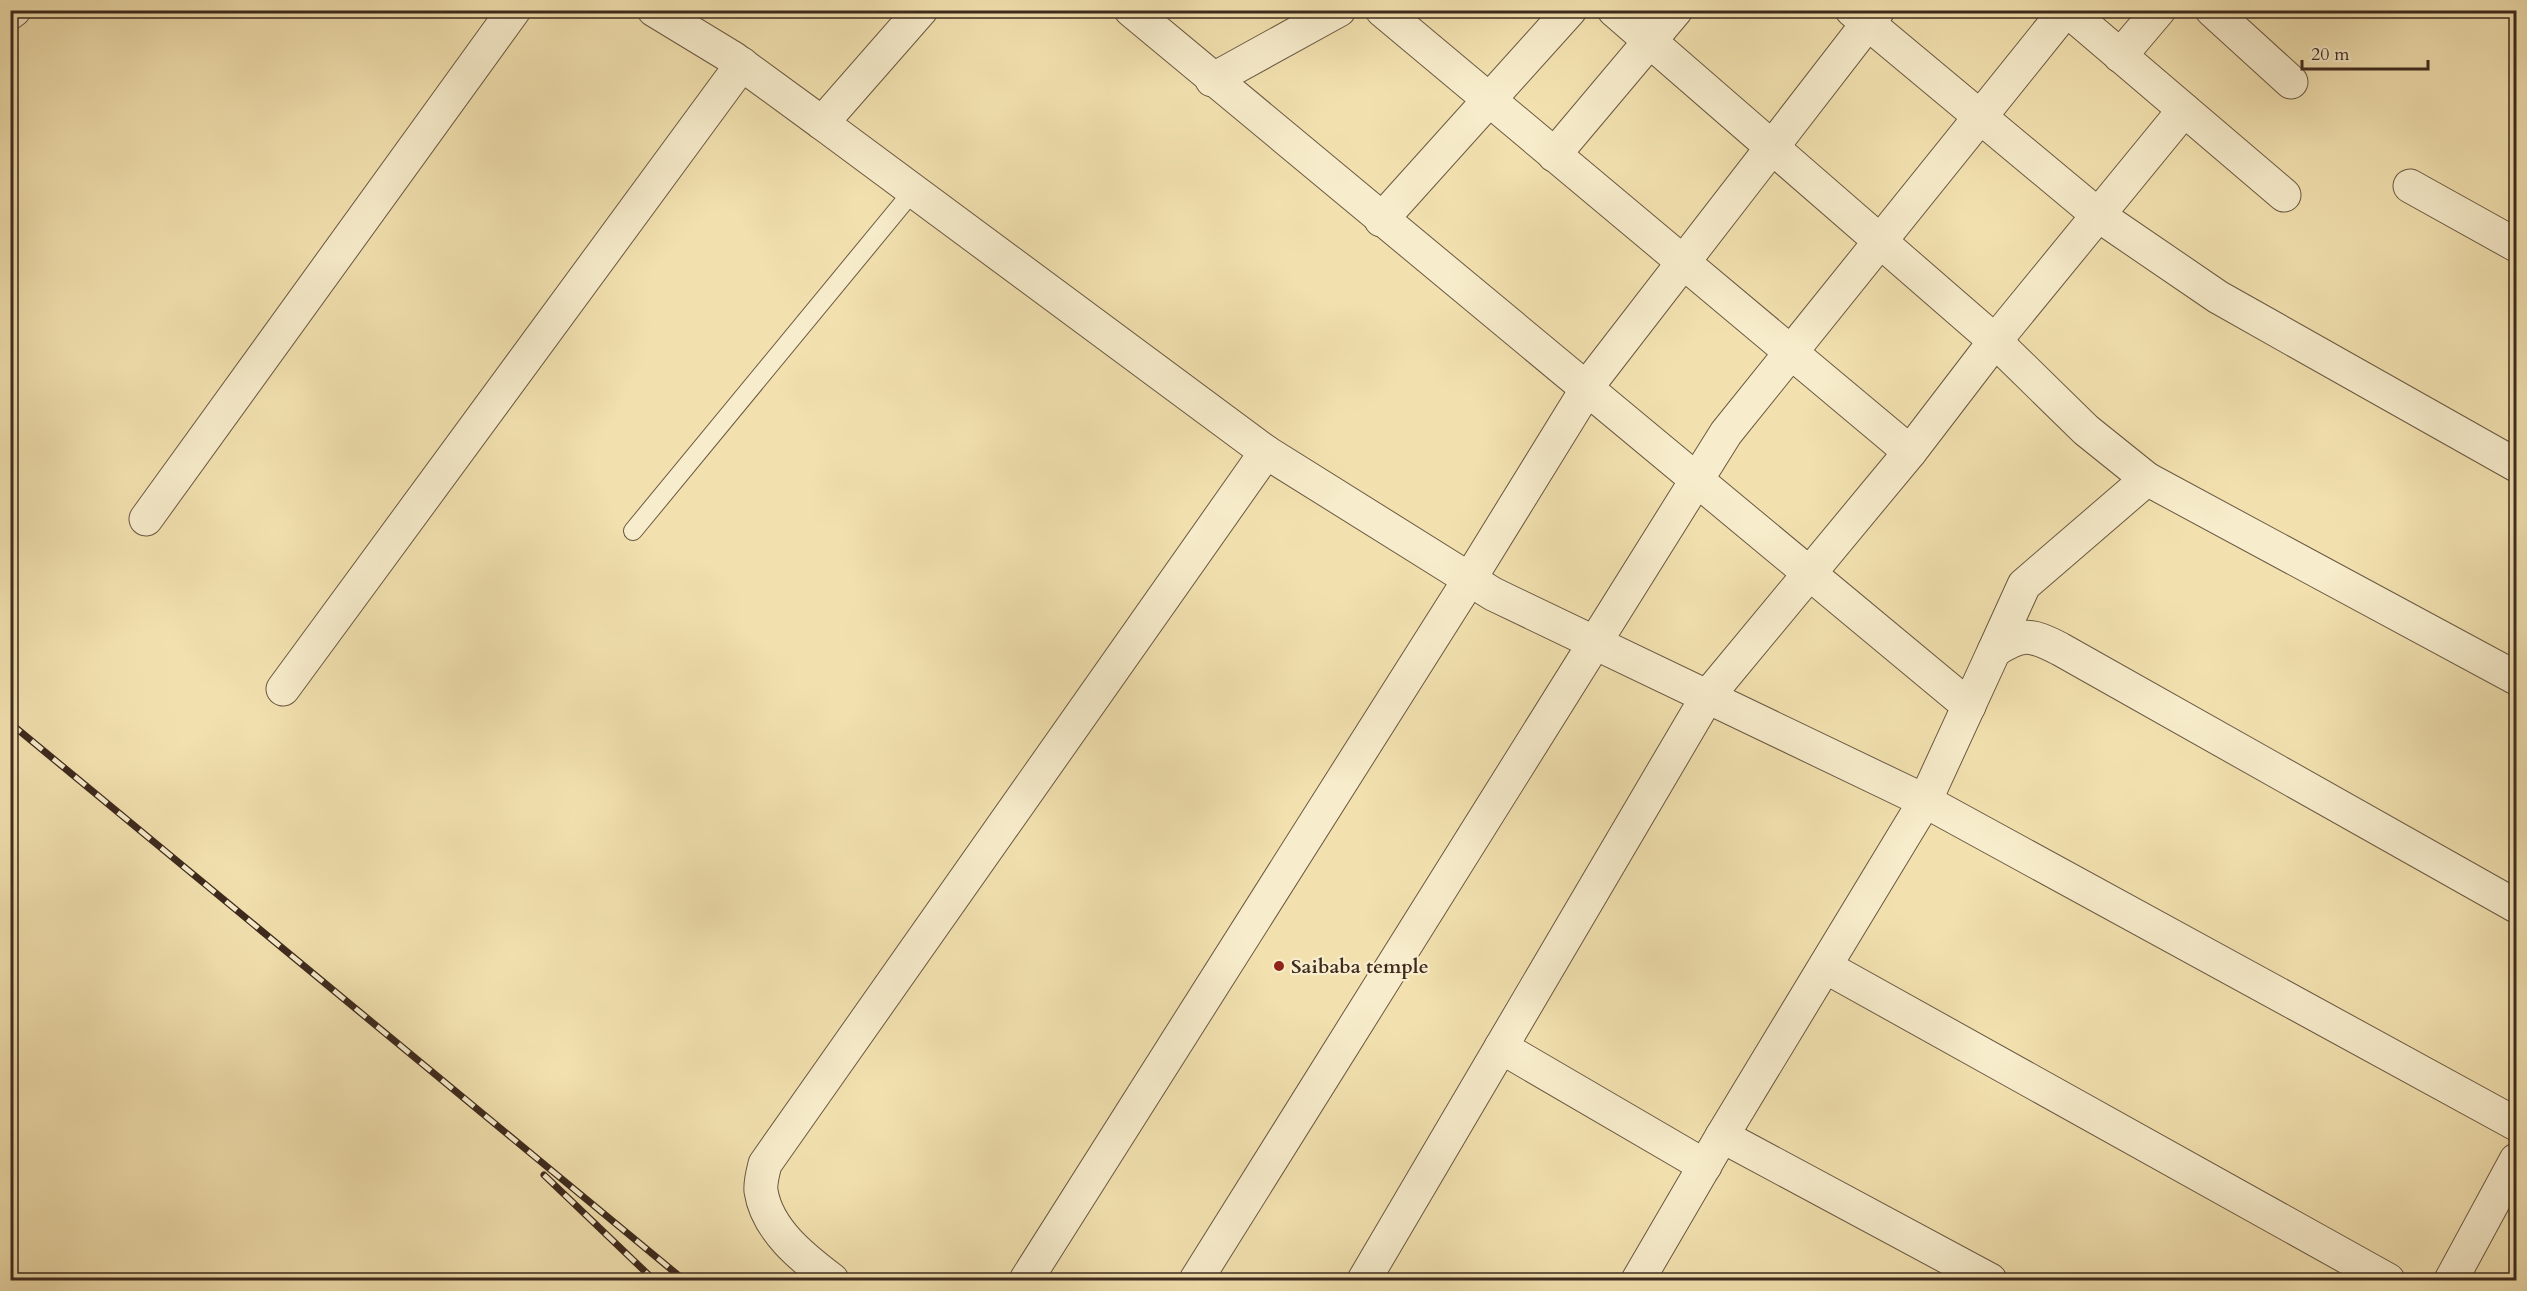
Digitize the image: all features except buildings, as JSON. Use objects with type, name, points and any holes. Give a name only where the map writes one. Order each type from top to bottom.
[{"type":"street","points":[[146,519],[514,10]]},
{"type":"street","points":[[654,10],[742,64],[1266,452],[1469,580],[1596,644],[1925,801],[2517,1124]]},
{"type":"street","points":[[822,123],[921,10]]},
{"type":"street","points":[[1131,10],[1696,482],[1969,706]]},
{"type":"street","points":[[1212,80],[1339,10]]},
{"type":"street","points":[[1382,10],[1910,452]]},
{"type":"street","points":[[1381,220],[1570,10]]},
{"type":"street","points":[[1614,10],[1995,341],[2086,430],[2147,479],[2517,678]]},
{"type":"street","points":[[1554,155],[1676,10]]},
{"type":"street","points":[[1196,1281],[1726,433],[2067,10],[2284,195]]},
{"type":"street","points":[[2120,56],[2159,10]]},
{"type":"street","points":[[2212,10],[2291,82]]},
{"type":"street","points":[[1026,1281],[1469,580],[1586,390],[1772,147],[1866,15],[1979,117],[2097,215],[2218,297],[2517,465]]},
{"type":"street","points":[[283,689],[742,64]]},
{"type":"street","points":[[1364,1281],[1707,697],[1910,452],[1995,341],[2184,110]]},
{"type":"street","points":[[2409,186],[2517,245]]},
{"type":"street","points":[[832,1281],[805,1260],[782,1236],[768,1213],[760,1190],[765,1164],[1266,452]]},
{"type":"street","points":[[1638,1281],[1722,1136],[1925,801],[2024,585],[2147,479]]},
{"type":"street","points":[[1994,651],[2013,638],[2038,637],[2517,906]]},
{"type":"street","points":[[1826,967],[2388,1281]]},
{"type":"street","points":[[1501,1047],[1705,1166]]},
{"type":"street","points":[[1722,1136],[1990,1281]]},
{"type":"street","points":[[2451,1281],[2517,1160]]},
{"type":"lane","points":[[633,531],[913,191]]},
{"type":"railway","points":[[10,723],[684,1280]]},
{"type":"railway","points":[[544,1175],[654,1280]]},
{"type":"place","name":"Saibaba temple","points":[[1279,966]]}]
